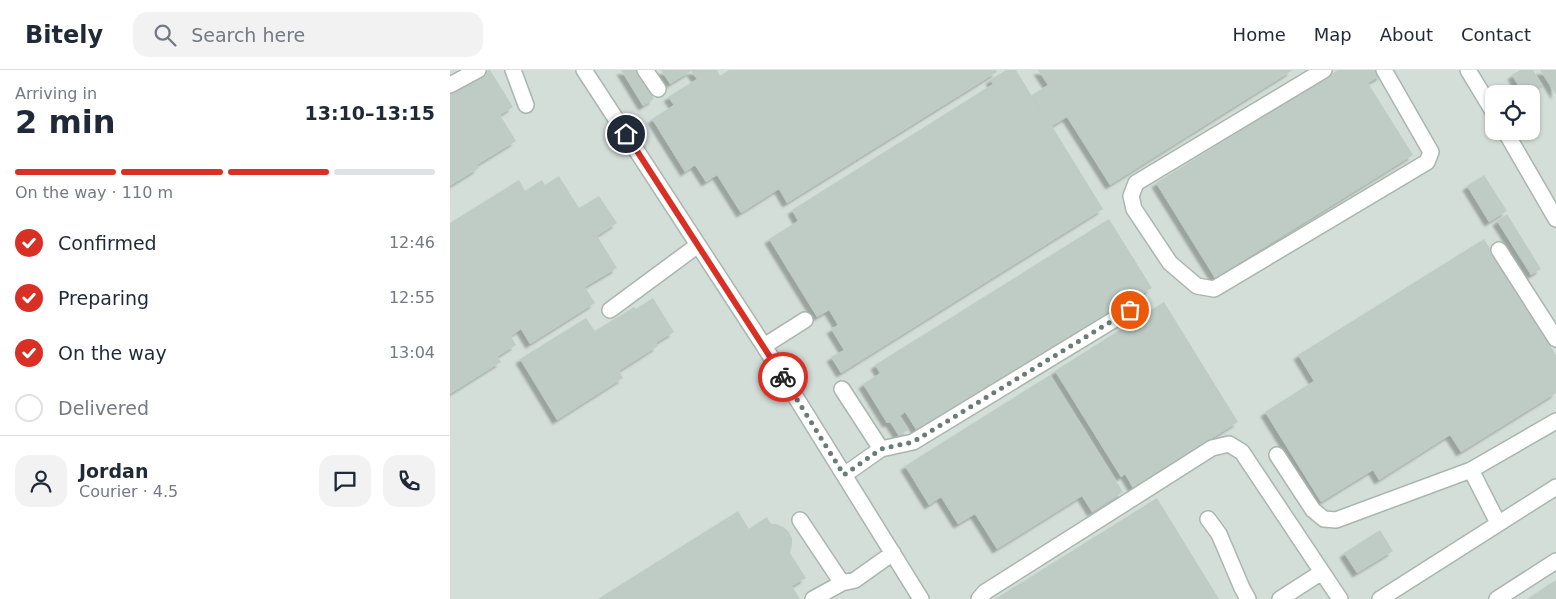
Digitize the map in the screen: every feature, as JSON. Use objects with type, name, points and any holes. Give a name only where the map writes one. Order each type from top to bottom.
[{"type":"street","points":[[450,85],[478,70]]},
{"type":"street","points":[[513,70],[526,105]]},
{"type":"street","points":[[584,70],[764,346],[921,599]]},
{"type":"street","points":[[645,70],[658,89]]},
{"type":"street","points":[[1324,70],[1136,183],[1131,196],[1134,209],[1170,263],[1197,286],[1214,289],[1427,162],[1431,152],[1384,70]]},
{"type":"street","points":[[1472,71],[1485,96]]},
{"type":"street","points":[[1509,140],[1556,219]]},
{"type":"street","points":[[610,310],[698,245]]},
{"type":"street","points":[[1499,250],[1556,339]]},
{"type":"street","points":[[844,475],[881,449],[913,442],[1130,310]]},
{"type":"street","points":[[764,346],[805,320]]},
{"type":"street","points":[[842,389],[881,449]]},
{"type":"street","points":[[1276,455],[1313,510],[1324,519],[1336,520],[1471,470],[1556,421]]},
{"type":"street","points":[[979,599],[985,592],[1212,448],[1229,444],[1242,452],[1340,599]]},
{"type":"street","points":[[1471,470],[1498,524]]},
{"type":"street","points":[[1380,599],[1556,487]]},
{"type":"street","points":[[1208,519],[1219,534],[1248,599]]},
{"type":"street","points":[[800,520],[842,582]]},
{"type":"street","points":[[813,599],[842,582],[854,580],[893,553]]},
{"type":"street","points":[[1497,599],[1556,561]]},
{"type":"street","points":[[1280,599],[1322,572]]},
{"type":"shaded area","points":[[450,70],[1556,70],[1556,599],[450,599]]},
{"type":"building","points":[[489,70],[513,107],[500,115],[516,141],[477,165],[479,168],[450,186],[450,94]]},
{"type":"building","points":[[621,70],[636,70],[654,99],[643,106]]},
{"type":"building","points":[[661,70],[717,70],[720,76],[729,70],[996,70],[997,72],[787,203],[779,189],[741,213],[717,175],[706,182],[695,165],[685,172],[652,119],[674,105],[668,97],[697,79],[691,71],[670,84]]},
{"type":"building","points":[[1006,70],[1016,70],[1043,114],[1032,95],[1048,85],[1038,70],[1293,70],[1110,185],[1067,117],[1052,126],[1103,209],[841,373],[831,357],[844,350],[831,329],[838,325],[829,310],[817,317],[769,239],[798,221],[792,210],[993,84],[990,80]]},
{"type":"building","points":[[1338,70],[1379,70],[1382,75],[1368,83],[1413,155],[1215,278],[1156,183]]},
{"type":"building","points":[[1520,70],[1533,70],[1543,87],[1540,89],[1540,85],[1518,85],[1512,75]]},
{"type":"building","points":[[1540,70],[1556,70],[1556,95]]},
{"type":"building","points":[[1484,175],[1507,211],[1489,222],[1467,186]]},
{"type":"building","points":[[559,176],[579,208],[599,196],[617,223],[597,236],[617,268],[585,287],[595,303],[530,344],[521,329],[511,336],[516,345],[497,357],[501,362],[450,394],[450,223],[519,180],[525,191],[542,180],[545,185]]},
{"type":"building","points":[[1507,214],[1541,269],[1531,275],[1497,221]]},
{"type":"building","points":[[1109,219],[1152,288],[919,434],[905,412],[900,416],[908,430],[899,436],[890,422],[887,423],[863,384],[880,373],[875,365]]},
{"type":"building","points":[[1484,239],[1556,355],[1556,393],[1461,452],[1450,435],[1379,480],[1373,470],[1321,502],[1265,412],[1314,381],[1298,355]]},
{"type":"building","points":[[653,298],[674,332],[656,343],[658,346],[619,371],[623,378],[557,420],[520,359],[586,318],[595,331],[634,307],[636,309]]},
{"type":"building","points":[[1164,302],[1238,422],[1133,488],[1125,474],[1121,477],[1055,371]]},
{"type":"building","points":[[1050,375],[1123,492],[1092,512],[1082,496],[997,549],[975,514],[958,524],[941,497],[929,505],[905,466]]},
{"type":"building","points":[[1157,498],[1219,599],[995,599]]},
{"type":"building","points":[[738,511],[749,529],[767,517],[771,524],[776,524],[788,531],[792,538],[790,553],[806,578],[792,586],[800,599],[598,599]]},
{"type":"building","points":[[1380,530],[1393,551],[1357,573],[1344,553]]},
{"type":"building","points":[[1556,580],[1556,599],[1527,599]]},
{"type":"way so far","points":[[783,377],[844,475],[881,449],[913,442],[1130,310]]},
{"type":"route","points":[[626,134],[783,377]]}]
